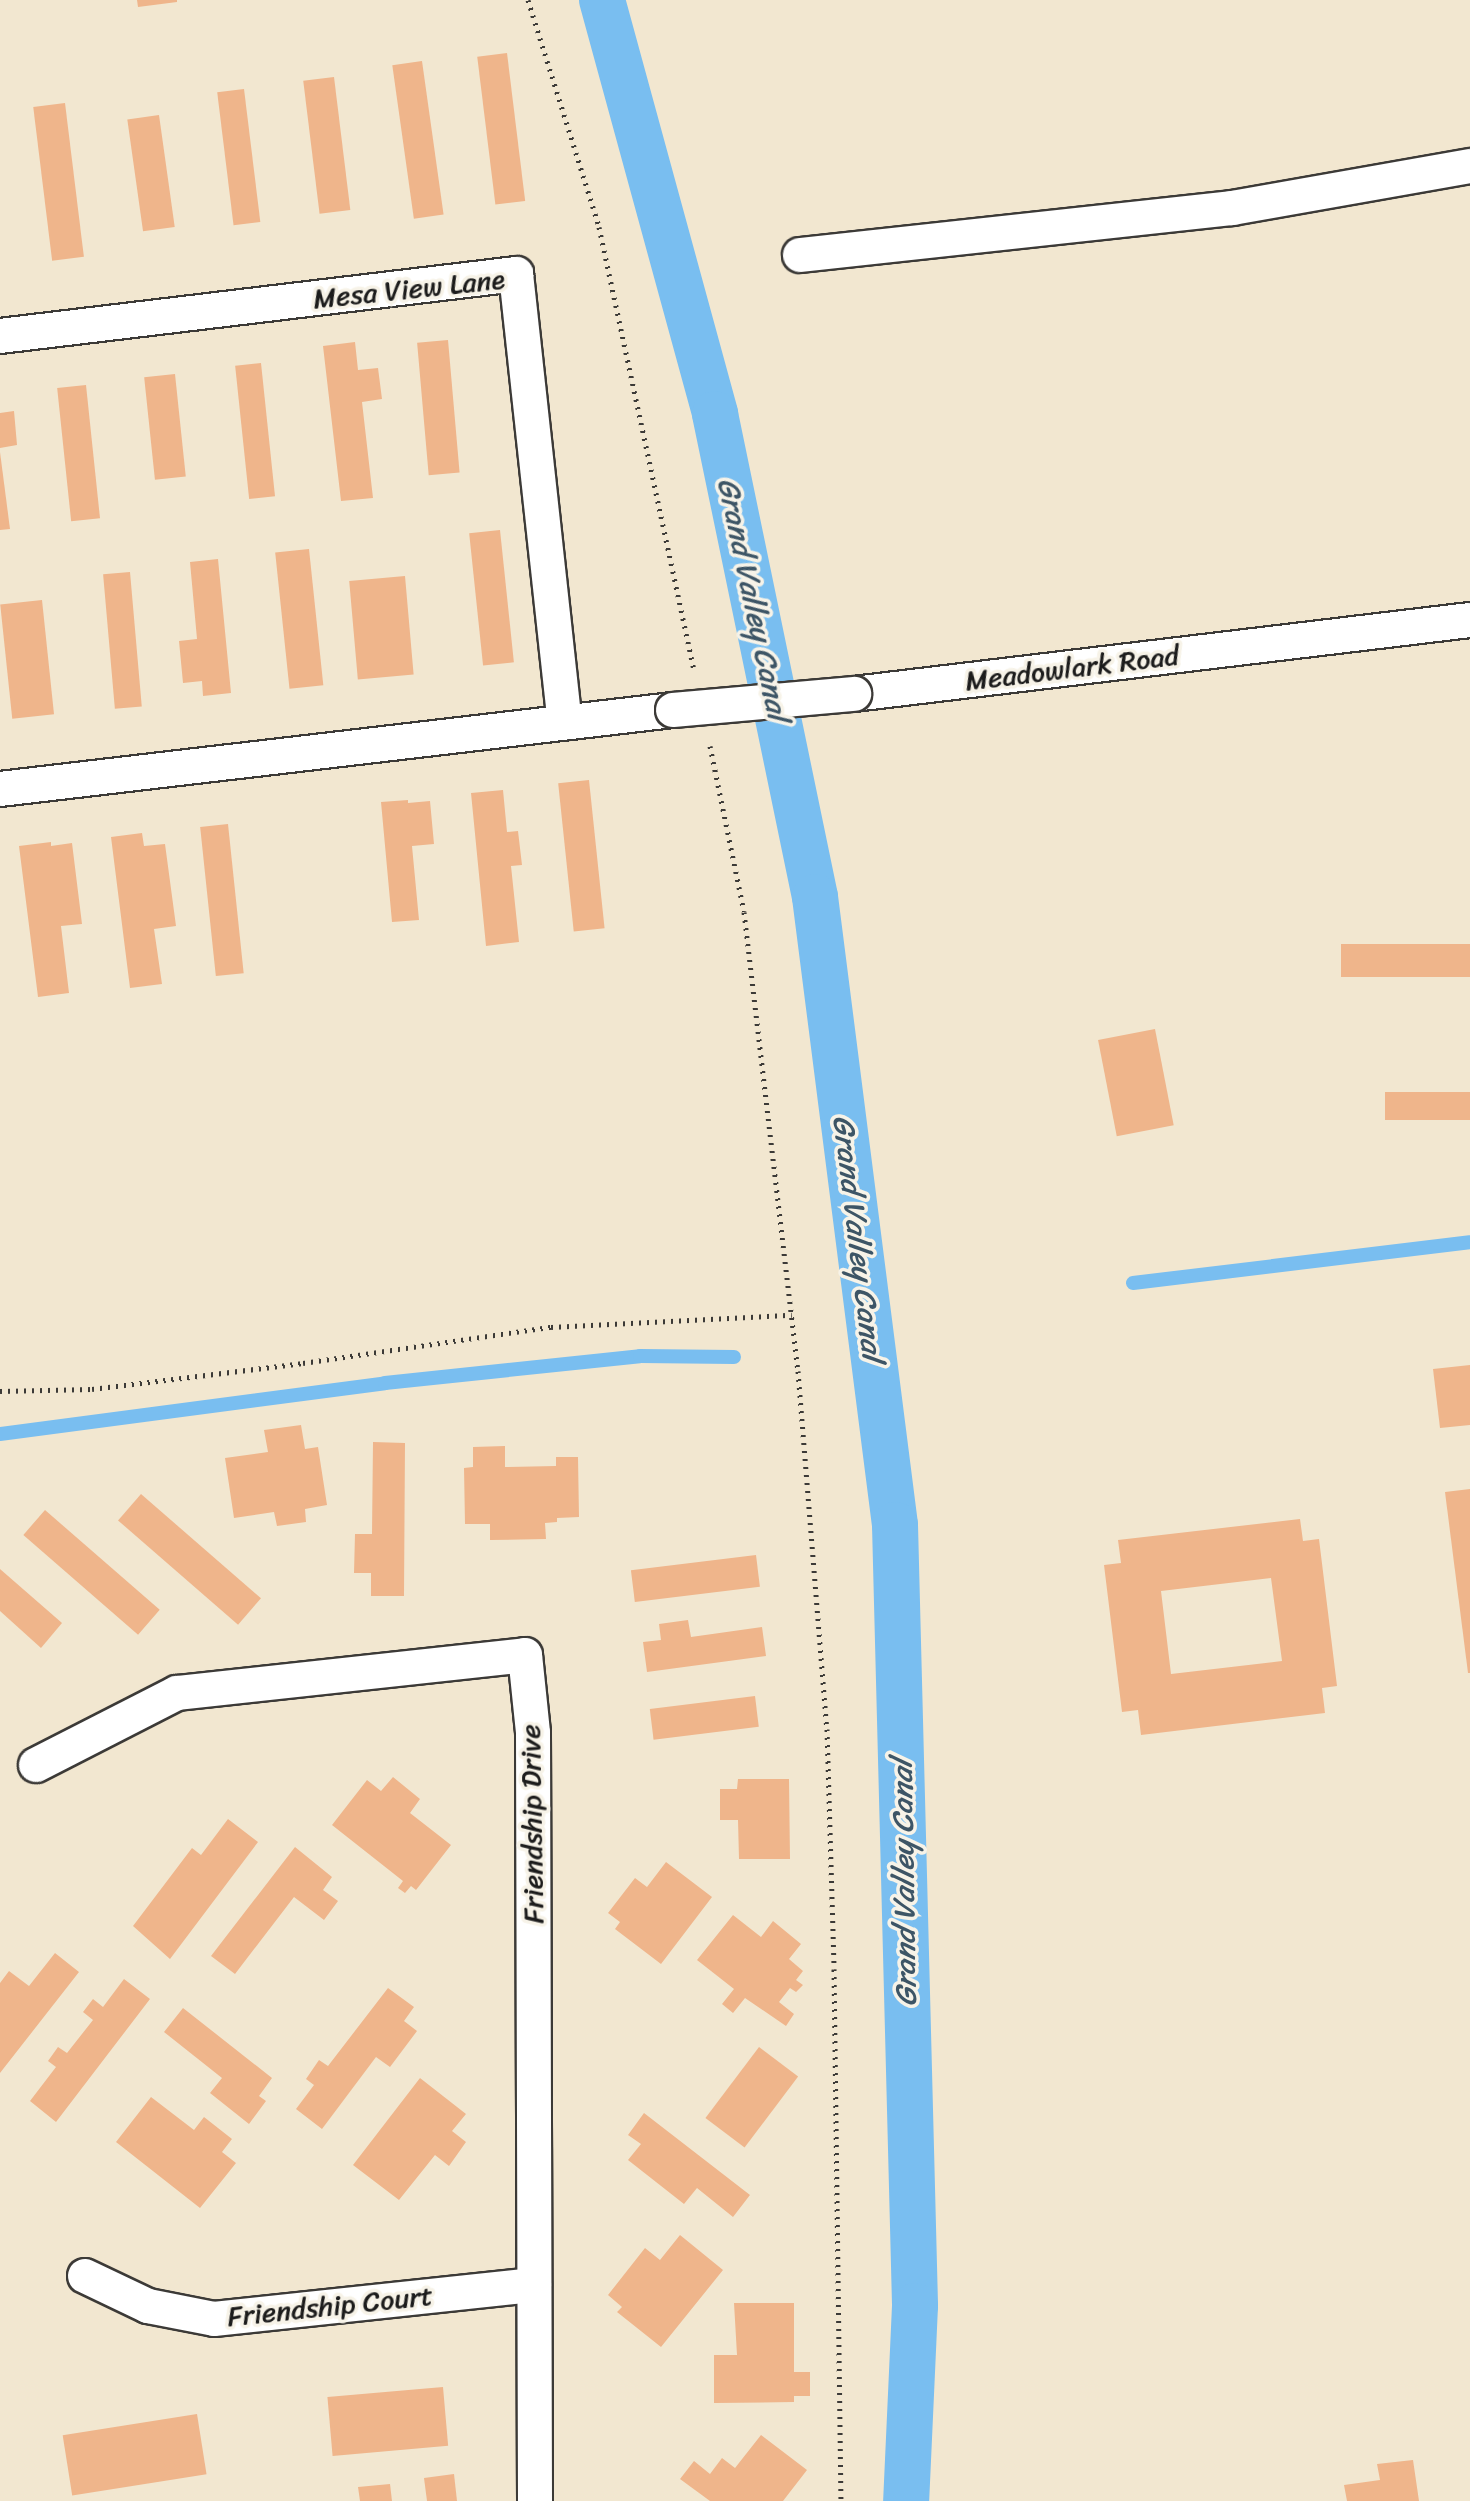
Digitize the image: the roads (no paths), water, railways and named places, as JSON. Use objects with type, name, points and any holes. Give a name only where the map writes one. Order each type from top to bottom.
[{"type":"street","points":[[800,255],[1232,208],[1470,166]]},
{"type":"street","name":"Mesa View Lane","points":[[0,336],[516,274],[565,722]]},
{"type":"street","name":"Meadowlark Road","points":[[565,722],[854,694],[1470,620]]},
{"type":"street","points":[[0,789],[565,722]]},
{"type":"street","name":"Friendship Drive","points":[[36,1765],[177,1693],[525,1655],[533,1733],[535,2501]]},
{"type":"street","name":"Friendship Court","points":[[85,2276],[148,2306],[214,2319],[534,2285]]},
{"type":"waterway","name":"Grand Valley Canal","points":[[602,0],[715,414],[815,897],[895,1525],[915,2306],[906,2501]]},
{"type":"waterway","points":[[1133,1283],[1470,1242]]},
{"type":"waterway","points":[[0,1434],[385,1383],[640,1356],[734,1357]]}]
